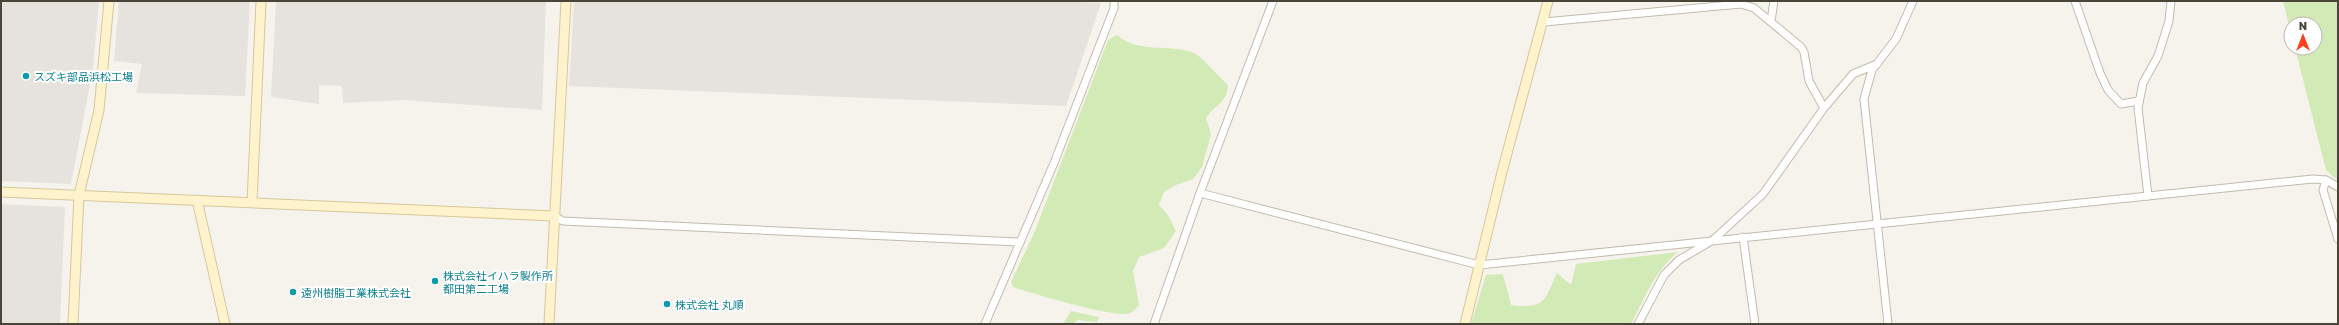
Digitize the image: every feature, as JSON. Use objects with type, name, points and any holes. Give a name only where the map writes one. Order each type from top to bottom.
[{"type":"street","points":[[73,324],[79,195],[99,110],[109,1]]},
{"type":"street","points":[[252,202],[261,1]]},
{"type":"street","points":[[549,324],[566,1]]},
{"type":"street","points":[[985,324],[1054,163],[1114,8],[1114,1]]},
{"type":"street","points":[[1154,324],[1200,193],[1273,1]]},
{"type":"street","points":[[1465,324],[1502,172],[1544,22],[1548,1]]},
{"type":"street","points":[[1771,21],[1774,1]]},
{"type":"street","points":[[1888,324],[1864,99],[1867,83],[1877,64],[1896,39],[1913,1]]},
{"type":"street","points":[[2075,1],[2108,90],[2121,104],[2140,101]]},
{"type":"street","points":[[2148,196],[2140,136],[2140,101],[2143,83],[2158,56],[2167,28],[2171,1]]},
{"type":"street","points":[[1544,22],[1741,4],[1754,8],[1801,47],[1804,52],[1809,81],[1824,108]]},
{"type":"street","points":[[1638,324],[1664,275],[1679,260],[1713,240],[1763,194],[1824,108],[1853,74],[1877,64]]},
{"type":"street","points":[[1200,193],[1479,265],[2313,179],[2326,180],[2338,187]]},
{"type":"street","points":[[2326,180],[2323,190],[2338,239]]},
{"type":"street","points":[[1,192],[554,216],[563,222],[1020,242]]},
{"type":"street","points":[[197,200],[225,324]]},
{"type":"street","points":[[1743,238],[1755,324]]},
{"type":"shaded area","points":[[1,1],[99,1],[93,68],[71,184],[1,181]]},
{"type":"shaded area","points":[[119,1],[250,1],[245,96],[136,93],[142,64],[114,61]]},
{"type":"shaded area","points":[[276,1],[546,1],[542,110],[403,100],[343,103],[342,86],[319,85],[319,104],[271,97]]},
{"type":"shaded area","points":[[574,1],[1054,1],[1101,3],[1066,106],[569,86]]},
{"type":"shaded area","points":[[1,204],[65,207],[60,324],[1,324]]},
{"type":"green space","points":[[2283,1],[2338,1],[2338,181],[2326,170],[2297,56],[2323,56],[2323,16],[2287,16]]},
{"type":"green space","points":[[1117,35],[1125,41],[1134,44],[1184,50],[1194,53],[1228,85],[1226,96],[1206,118],[1211,134],[1202,167],[1193,179],[1176,185],[1164,192],[1159,205],[1168,215],[1176,231],[1164,248],[1139,257],[1133,271],[1139,305],[1134,311],[1122,314],[1092,309],[1013,287],[1011,282],[1035,231],[1108,40]]},
{"type":"green space","points":[[1678,252],[1663,267],[1657,276],[1631,324],[1471,324],[1486,275],[1503,274],[1511,305],[1531,306],[1542,301],[1546,297],[1557,273],[1571,285],[1576,264]]},
{"type":"green space","points":[[1071,311],[1099,317],[1097,322],[1078,320],[1072,324],[1063,324]]},
{"type":"place","name":"スズキ部品浜松工場","points":[[26,76]]},
{"type":"place","name":"株式会社イハラ製作所 都田第二工場","points":[[435,281]]},
{"type":"place","name":"遠州樹脂工業株式会社","points":[[293,292]]},
{"type":"place","name":"株式会社 丸順","points":[[667,304]]}]
